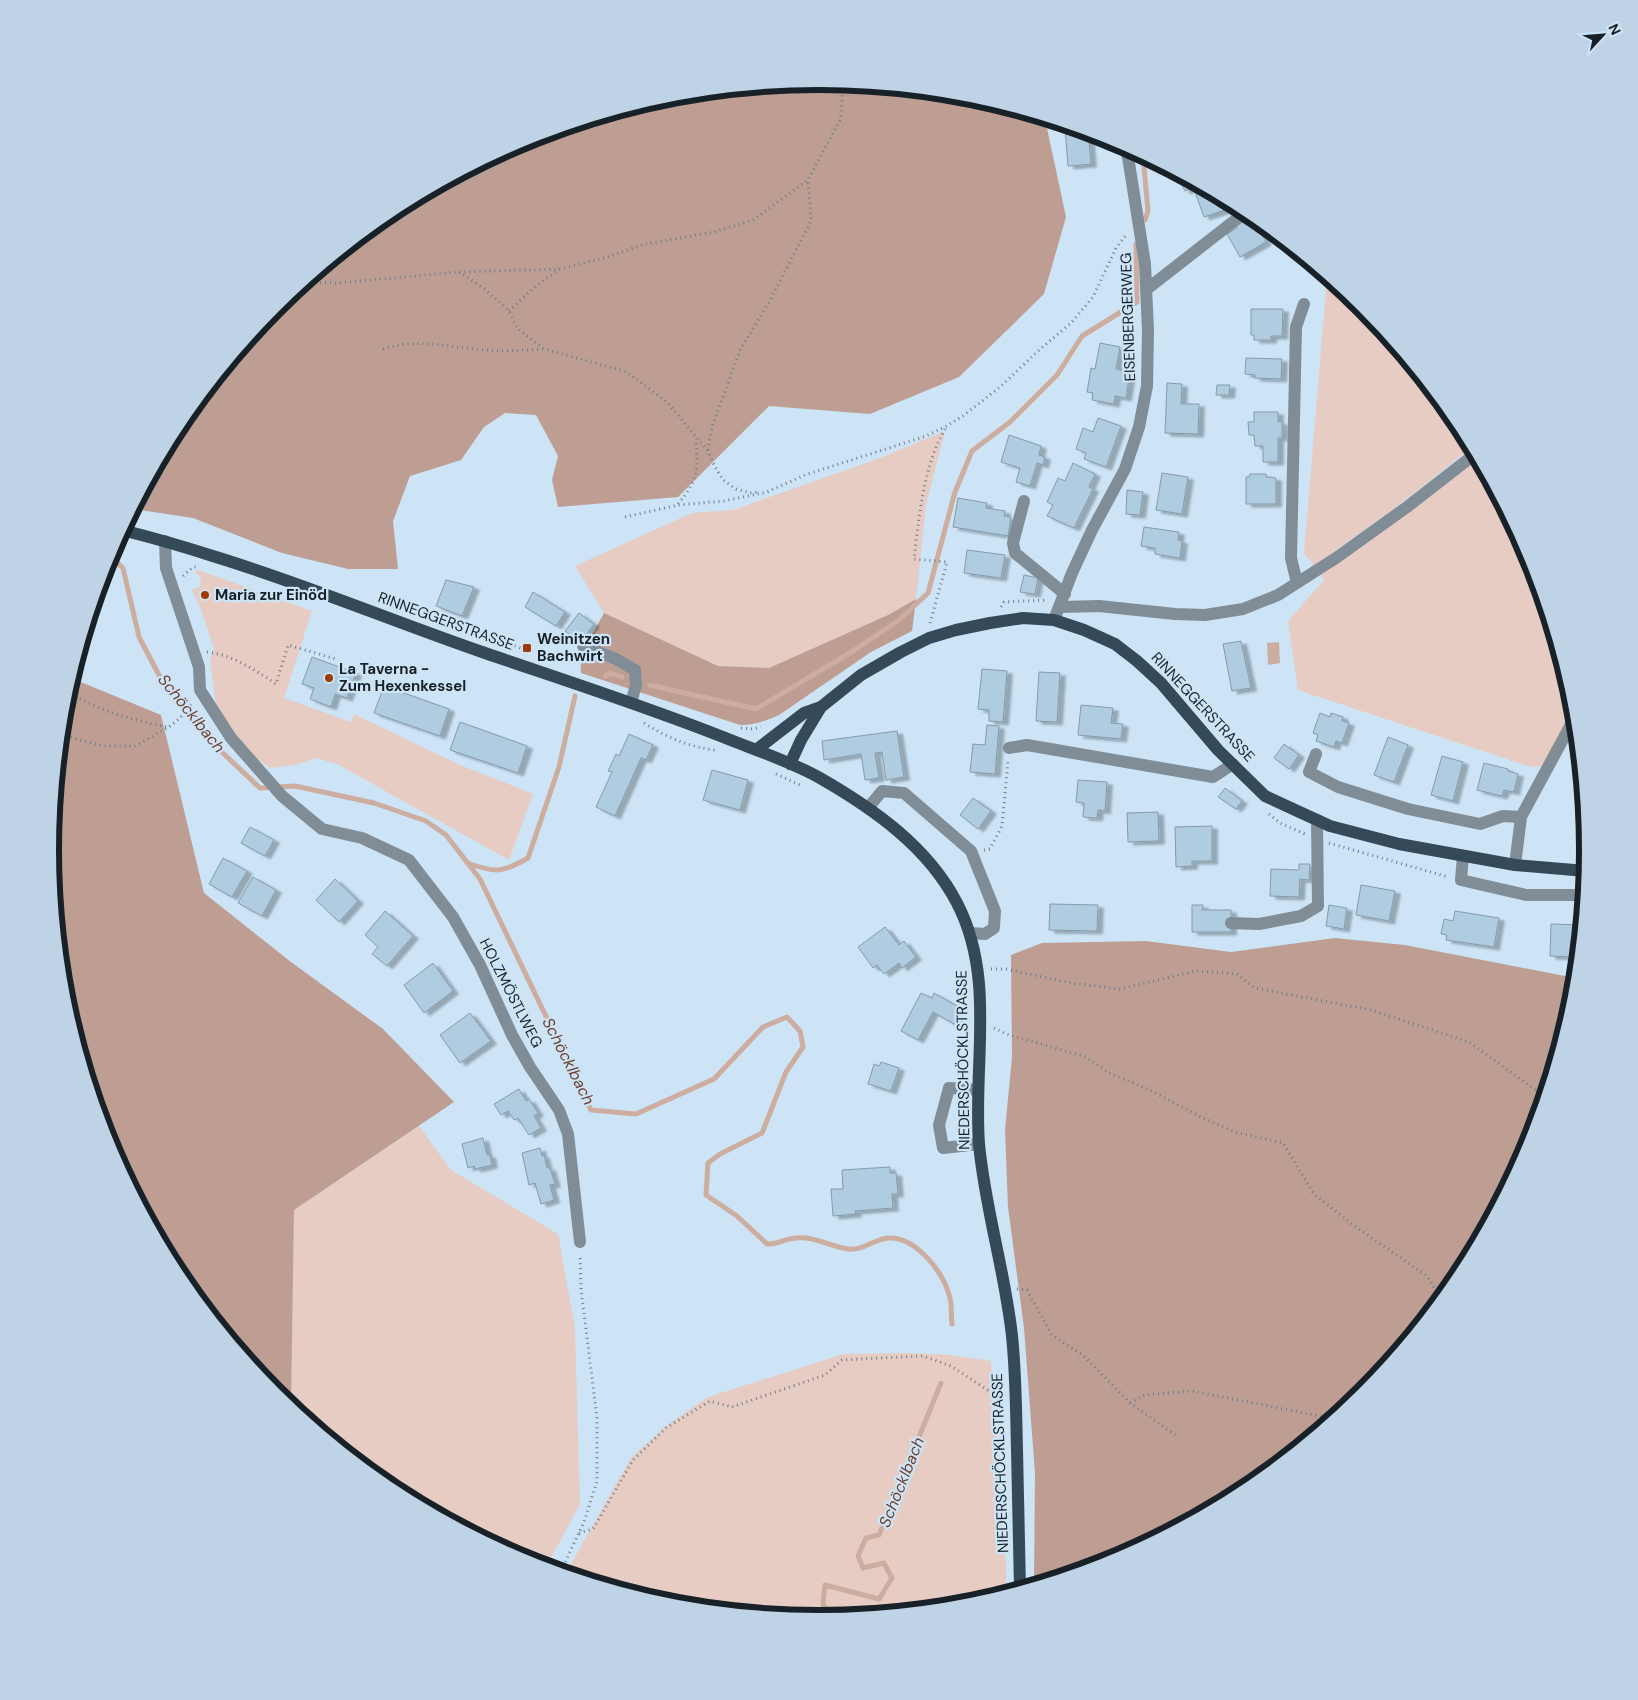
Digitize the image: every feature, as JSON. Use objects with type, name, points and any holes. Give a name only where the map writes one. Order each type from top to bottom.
[{"type":"main road","name":"RINNEGGERSTRASSE","points":[[129,532],[216,556],[288,581],[479,651],[630,703],[790,764],[800,740],[821,707],[861,675],[901,652],[929,638],[990,622],[1023,618],[1054,620],[1084,630],[1115,644],[1137,661],[1161,684],[1218,750],[1266,796],[1330,826],[1400,844],[1515,865],[1579,870]]},
{"type":"main road","name":"RINNEGGERSTRASSE","points":[[756,750],[804,713],[821,707]]},
{"type":"main road","name":"NIEDERSCHÖCKLSTRASSE","points":[[790,764],[816,776],[868,808],[918,849],[937,870],[958,906],[970,933],[978,968],[980,998],[979,1144],[984,1184],[1012,1336],[1008,1399],[1020,1583]]},
{"type":"street","name":"EISENBERGERWEG","points":[[1054,620],[1088,538],[1125,469],[1139,427],[1147,386],[1147,289],[1145,264],[1128,156]]},
{"type":"street","points":[[1147,289],[1239,217]]},
{"type":"street","points":[[1297,583],[1291,558],[1296,327],[1304,304]]},
{"type":"street","points":[[1024,501],[1013,543],[1015,552],[1062,601],[1175,614],[1205,615],[1243,609],[1278,595],[1336,558],[1407,507],[1470,458]]},
{"type":"street","name":"HOLZMÖSTLWEG","points":[[165,541],[166,568],[199,667],[200,690],[232,738],[282,796],[322,829],[362,838],[409,860],[453,917],[480,965],[512,1035],[530,1067],[559,1110],[568,1134],[570,1169],[580,1242]]},
{"type":"street","points":[[583,646],[616,659],[635,670],[636,685],[630,703]]},
{"type":"street","points":[[1515,865],[1521,817],[1569,728]]},
{"type":"street","points":[[1009,748],[1027,745],[1213,777],[1233,764]]},
{"type":"street","points":[[1316,754],[1309,772],[1338,787],[1408,810],[1480,824],[1503,816],[1521,817]]},
{"type":"street","points":[[868,808],[882,792],[904,793],[970,851],[995,911],[994,928],[985,934],[970,933]]},
{"type":"street","points":[[1231,923],[1259,924],[1301,916],[1318,906],[1317,820]]},
{"type":"street","points":[[1463,856],[1461,880],[1526,895],[1578,895]]},
{"type":"street","points":[[978,1090],[949,1088],[939,1125],[942,1148],[979,1144]]},
{"type":"path","points":[[313,282],[338,283],[459,272],[561,269],[607,257],[645,244],[714,232],[753,220],[808,180],[841,118],[843,90]]},
{"type":"path","points":[[708,451],[712,427],[740,350],[768,304],[812,221],[808,180]]},
{"type":"path","points":[[625,517],[678,504],[724,501],[767,492],[805,475],[926,436],[947,426],[1000,387],[1071,323],[1093,297],[1116,248],[1126,235],[1140,228]]},
{"type":"path","points":[[509,311],[537,285],[561,269]]},
{"type":"path","points":[[459,272],[485,289],[509,311],[517,328],[544,349]]},
{"type":"path","points":[[383,349],[423,342],[486,350],[544,349],[624,371],[667,402],[696,439],[708,451],[714,466],[723,480],[736,489],[750,493],[767,492]]},
{"type":"path","points":[[936,625],[930,627],[947,562],[914,559],[926,483],[938,439],[947,426]]},
{"type":"path","points":[[678,504],[691,489],[698,470],[696,439]]},
{"type":"path","points":[[1001,609],[1004,602],[1062,601]]},
{"type":"path","points":[[194,651],[222,654],[252,668],[276,684],[288,645],[336,659]]},
{"type":"path","points":[[74,696],[99,708],[132,720],[168,727]]},
{"type":"path","points":[[67,737],[104,746],[136,746],[180,718],[193,703]]},
{"type":"path","points":[[640,721],[661,734],[699,748],[719,751]]},
{"type":"path","points":[[739,728],[753,729],[764,726]]},
{"type":"path","points":[[970,851],[990,849],[1002,826],[1009,748]]},
{"type":"path","points":[[775,774],[805,788]]},
{"type":"path","points":[[978,968],[1006,969],[1071,983],[1120,988],[1196,971],[1237,974],[1255,988],[1371,1010],[1468,1042],[1539,1093]]},
{"type":"path","points":[[980,1021],[1006,1034],[1086,1057],[1111,1074],[1148,1089],[1199,1116],[1235,1132],[1283,1143],[1314,1194],[1353,1225],[1427,1276],[1437,1292]]},
{"type":"path","points":[[564,1566],[579,1533],[597,1481],[597,1418],[581,1289],[580,1242]]},
{"type":"path","points":[[1004,1287],[1027,1290],[1052,1335],[1084,1356],[1130,1403],[1178,1437]]},
{"type":"path","points":[[579,1533],[592,1529],[633,1460],[666,1428],[710,1401],[732,1407],[826,1375],[842,1360],[923,1356],[950,1366],[989,1391],[1008,1399]]},
{"type":"path","points":[[1130,1403],[1145,1396],[1192,1391],[1325,1418]]},
{"type":"shaded area","points":[[769,91],[869,91],[918,96],[967,104],[1046,125],[1066,217],[1044,294],[959,377],[870,414],[769,406],[678,497],[558,507],[552,480],[558,456],[536,415],[505,413],[484,427],[461,460],[410,476],[393,521],[398,569],[348,569],[282,553],[193,518],[139,510],[187,428],[216,387],[247,349],[281,312],[356,247],[397,218],[483,168],[575,130],[622,116],[671,104]]},
{"type":"shaded area","points":[[1326,284],[1357,312],[1391,349],[1422,387],[1466,452],[1400,504],[1314,566],[1304,553]]},
{"type":"shaded area","points":[[945,431],[926,505],[916,599],[888,615],[769,668],[718,666],[604,613],[575,566],[692,513],[733,510],[880,458]]},
{"type":"shaded area","points":[[1472,462],[1501,514],[1521,559],[1539,606],[1565,702],[1568,720],[1544,766],[1531,767],[1298,690],[1288,621],[1324,580],[1321,575]]},
{"type":"shaded area","points":[[198,570],[312,611],[284,698],[351,722],[354,714],[460,765],[533,794],[509,860],[337,764],[316,758],[295,765],[270,768],[253,755],[237,737],[216,706],[210,661],[214,649],[201,609],[192,590],[200,587],[201,578],[195,572]]},
{"type":"shaded area","points":[[916,599],[912,631],[871,652],[779,715],[755,723],[740,725],[581,673],[585,650],[604,613],[718,666],[769,668],[888,615]]},
{"type":"shaded area","points":[[1279,642],[1280,663],[1268,665],[1267,643]]},
{"type":"shaded area","points":[[78,681],[161,715],[204,893],[291,962],[383,1029],[454,1102],[294,1210],[291,1397],[247,1351],[216,1313],[187,1272],[161,1230],[137,1186],[117,1141],[99,1094],[85,1047],[73,998],[65,949],[60,900],[59,850],[60,800],[65,751]]},
{"type":"shaded area","points":[[1335,938],[1405,945],[1568,977],[1553,1047],[1539,1094],[1501,1186],[1451,1272],[1422,1313],[1391,1351],[1357,1388],[1320,1422],[1282,1453],[1241,1482],[1155,1532],[1110,1552],[1034,1579],[1035,1473],[1024,1328],[1008,1207],[1005,1130],[1012,1057],[1011,955],[1042,943],[1146,941],[1231,952]]},
{"type":"shaded area","points":[[419,1126],[451,1170],[558,1234],[575,1328],[580,1504],[550,1560],[483,1532],[397,1482],[356,1453],[291,1397],[294,1210]]},
{"type":"shaded area","points":[[910,1353],[951,1355],[991,1361],[1006,1563],[1006,1586],[967,1596],[869,1609],[769,1609],[671,1596],[622,1584],[569,1568],[631,1458],[666,1426],[708,1397],[844,1354]]},
{"type":"building","points":[[1065,131],[1089,140],[1091,164],[1068,166]]},
{"type":"building","points":[[1180,182],[1192,188],[1185,191]]},
{"type":"building","points":[[1195,192],[1199,192],[1224,208],[1225,210],[1204,217]]},
{"type":"building","points":[[1243,219],[1260,232],[1266,242],[1240,257],[1227,234],[1237,228],[1234,224]]},
{"type":"building","points":[[1251,309],[1283,309],[1282,336],[1271,336],[1271,340],[1254,340],[1254,335],[1251,335]]},
{"type":"building","points":[[1100,343],[1120,347],[1116,369],[1130,372],[1126,398],[1115,396],[1114,404],[1092,400],[1093,393],[1087,392],[1091,368],[1095,369]]},
{"type":"building","points":[[1246,358],[1282,359],[1281,379],[1255,378],[1255,375],[1245,374]]},
{"type":"building","points":[[1167,383],[1182,384],[1181,404],[1199,404],[1198,434],[1165,433]]},
{"type":"building","points":[[1217,385],[1230,385],[1229,395],[1216,395]]},
{"type":"building","points":[[1254,412],[1278,412],[1278,422],[1282,422],[1282,438],[1278,438],[1278,462],[1263,462],[1263,446],[1255,446],[1254,435],[1249,435],[1248,422],[1254,422]]},
{"type":"building","points":[[1098,418],[1121,426],[1106,467],[1084,459],[1086,453],[1076,449],[1083,428],[1093,432]]},
{"type":"building","points":[[1009,435],[1041,446],[1039,455],[1045,457],[1043,465],[1037,463],[1030,486],[1016,482],[1020,468],[1001,462]]},
{"type":"building","points":[[1073,463],[1095,474],[1089,487],[1093,489],[1074,528],[1047,516],[1053,505],[1047,502],[1058,478],[1065,481]]},
{"type":"building","points":[[1162,473],[1188,477],[1182,514],[1156,510]]},
{"type":"building","points":[[1250,474],[1266,474],[1266,477],[1276,478],[1276,504],[1246,504],[1246,477],[1249,477]]},
{"type":"building","points":[[1127,490],[1143,492],[1140,515],[1126,514]]},
{"type":"building","points":[[958,498],[987,503],[986,508],[1005,511],[1004,516],[1011,517],[1008,536],[953,527]]},
{"type":"building","points":[[1144,527],[1179,532],[1178,540],[1182,541],[1180,558],[1155,554],[1155,548],[1141,546]]},
{"type":"building","points":[[967,550],[1005,555],[1001,578],[964,573]]},
{"type":"building","points":[[1024,575],[1038,578],[1035,594],[1020,592]]},
{"type":"building","points":[[446,580],[474,587],[462,616],[436,606]]},
{"type":"building","points":[[533,592],[565,612],[556,626],[525,607]]},
{"type":"building","points":[[579,613],[594,624],[581,642],[565,631]]},
{"type":"building","points":[[1241,641],[1251,688],[1232,691],[1223,644]]},
{"type":"building","name":"La Taverna - Zum Hexenkessel","points":[[312,657],[356,673],[347,698],[335,694],[331,707],[310,699],[314,688],[302,684]]},
{"type":"building","points":[[982,669],[1007,671],[1003,722],[989,721],[989,710],[978,709]]},
{"type":"building","points":[[1039,672],[1060,673],[1057,722],[1036,721]]},
{"type":"building","points":[[384,686],[449,709],[440,736],[374,713]]},
{"type":"building","points":[[1081,705],[1113,708],[1111,723],[1123,724],[1121,739],[1078,735]]},
{"type":"building","points":[[1320,713],[1330,717],[1331,713],[1343,717],[1342,721],[1349,723],[1342,743],[1336,741],[1334,747],[1316,741],[1318,735],[1313,733]]},
{"type":"building","points":[[460,722],[527,746],[518,773],[450,750]]},
{"type":"building","points":[[987,725],[999,726],[995,774],[970,772],[973,744],[985,745]]},
{"type":"building","points":[[897,731],[904,777],[886,780],[882,752],[875,753],[879,778],[865,780],[861,754],[824,760],[822,741]]},
{"type":"building","points":[[629,734],[653,745],[646,760],[641,758],[615,816],[596,807],[612,772],[608,771],[616,754],[619,756]]},
{"type":"building","points":[[1388,737],[1408,745],[1394,782],[1374,775]]},
{"type":"building","points":[[1284,744],[1299,755],[1289,769],[1274,758]]},
{"type":"building","points":[[1442,756],[1463,762],[1453,801],[1431,795]]},
{"type":"building","points":[[1484,763],[1508,769],[1508,771],[1518,774],[1514,792],[1504,790],[1502,796],[1477,790]]},
{"type":"building","points":[[712,770],[748,780],[740,810],[703,800]]},
{"type":"building","points":[[1078,780],[1107,782],[1105,811],[1098,810],[1097,818],[1083,817],[1084,803],[1076,802]]},
{"type":"building","points":[[1225,788],[1242,801],[1236,809],[1218,797]]},
{"type":"building","points":[[973,798],[991,811],[978,829],[960,815]]},
{"type":"building","points":[[1158,812],[1159,841],[1128,842],[1127,813]]},
{"type":"building","points":[[1212,826],[1212,861],[1192,861],[1192,866],[1176,867],[1175,827]]},
{"type":"building","points":[[250,827],[274,840],[265,856],[241,843]]},
{"type":"building","points":[[223,858],[247,871],[232,897],[209,884]]},
{"type":"building","points":[[1299,864],[1310,864],[1309,880],[1300,879],[1299,897],[1270,896],[1271,869],[1299,870]]},
{"type":"building","points":[[253,877],[276,890],[262,916],[238,903]]},
{"type":"building","points":[[335,879],[358,901],[339,922],[316,900]]},
{"type":"building","points":[[1361,885],[1395,891],[1389,921],[1356,915]]},
{"type":"building","points":[[1050,904],[1098,905],[1097,931],[1049,930]]},
{"type":"building","points":[[1192,905],[1203,905],[1202,910],[1231,910],[1231,932],[1192,932]]},
{"type":"building","points":[[1329,905],[1347,908],[1344,929],[1326,926]]},
{"type":"building","points":[[385,911],[413,936],[387,966],[372,954],[378,947],[365,935]]},
{"type":"building","points":[[1455,911],[1499,918],[1494,947],[1446,940],[1447,935],[1441,934],[1444,919],[1453,921]]},
{"type":"building","points":[[1551,924],[1575,925],[1572,957],[1550,956]]},
{"type":"building","points":[[885,927],[899,945],[904,941],[916,957],[902,968],[899,963],[884,974],[877,965],[873,968],[858,947]]},
{"type":"building","points":[[433,963],[453,991],[424,1013],[404,985]]},
{"type":"building","points":[[921,993],[932,998],[934,993],[962,1009],[954,1024],[933,1012],[918,1040],[901,1031]]},
{"type":"building","points":[[470,1013],[491,1041],[460,1063],[440,1035]]},
{"type":"building","points":[[881,1062],[899,1068],[891,1091],[868,1084],[874,1064],[879,1066]]},
{"type":"building","points":[[519,1089],[526,1101],[529,1099],[538,1113],[534,1116],[541,1128],[529,1135],[518,1118],[514,1120],[508,1111],[501,1115],[494,1104]]},
{"type":"building","points":[[483,1138],[487,1155],[490,1155],[492,1165],[475,1169],[474,1166],[468,1168],[462,1144]]},
{"type":"building","points":[[540,1148],[547,1168],[550,1168],[555,1184],[550,1185],[554,1200],[541,1204],[535,1183],[529,1185],[522,1153]]},
{"type":"building","points":[[890,1167],[890,1173],[896,1173],[898,1194],[892,1194],[893,1208],[855,1211],[856,1214],[833,1216],[831,1189],[843,1189],[842,1170]]},
{"type":"waterway","points":[[1144,163],[1148,211],[1145,220]]},
{"type":"waterway","points":[[649,685],[756,709],[853,651],[899,620],[928,593],[955,492],[972,451],[1010,422],[1057,375],[1082,336],[1137,302],[1136,244]]},
{"type":"waterway","name":"Schöcklbach","points":[[116,562],[123,568],[139,637],[159,675],[208,739],[260,788],[295,786],[374,803],[426,821],[446,835],[480,879],[591,1110],[636,1114],[714,1079],[763,1027],[787,1017],[800,1031],[803,1047],[786,1072],[762,1133],[720,1154],[708,1163],[706,1195],[737,1216],[767,1244],[792,1238],[816,1240],[848,1249],[859,1248],[888,1238],[909,1243],[927,1258],[942,1278],[950,1298],[952,1324]]},
{"type":"waterway","points":[[605,676],[610,673],[622,677]]},
{"type":"waterway","points":[[467,863],[485,869],[499,870],[512,867],[528,858],[559,767],[575,696]]},
{"type":"waterway","name":"Schöcklbach","points":[[827,1610],[823,1604],[825,1585],[879,1599],[892,1578],[884,1563],[863,1568],[858,1556],[866,1538],[879,1535],[941,1383]]},
{"type":"place","name":"Maria zur Einöd","points":[[205,595]]},
{"type":"place","name":"Weinitzen Bachwirt","points":[[527,648]]},
{"type":"place","name":"La Taverna - Zum Hexenkessel","points":[[329,678]]}]
